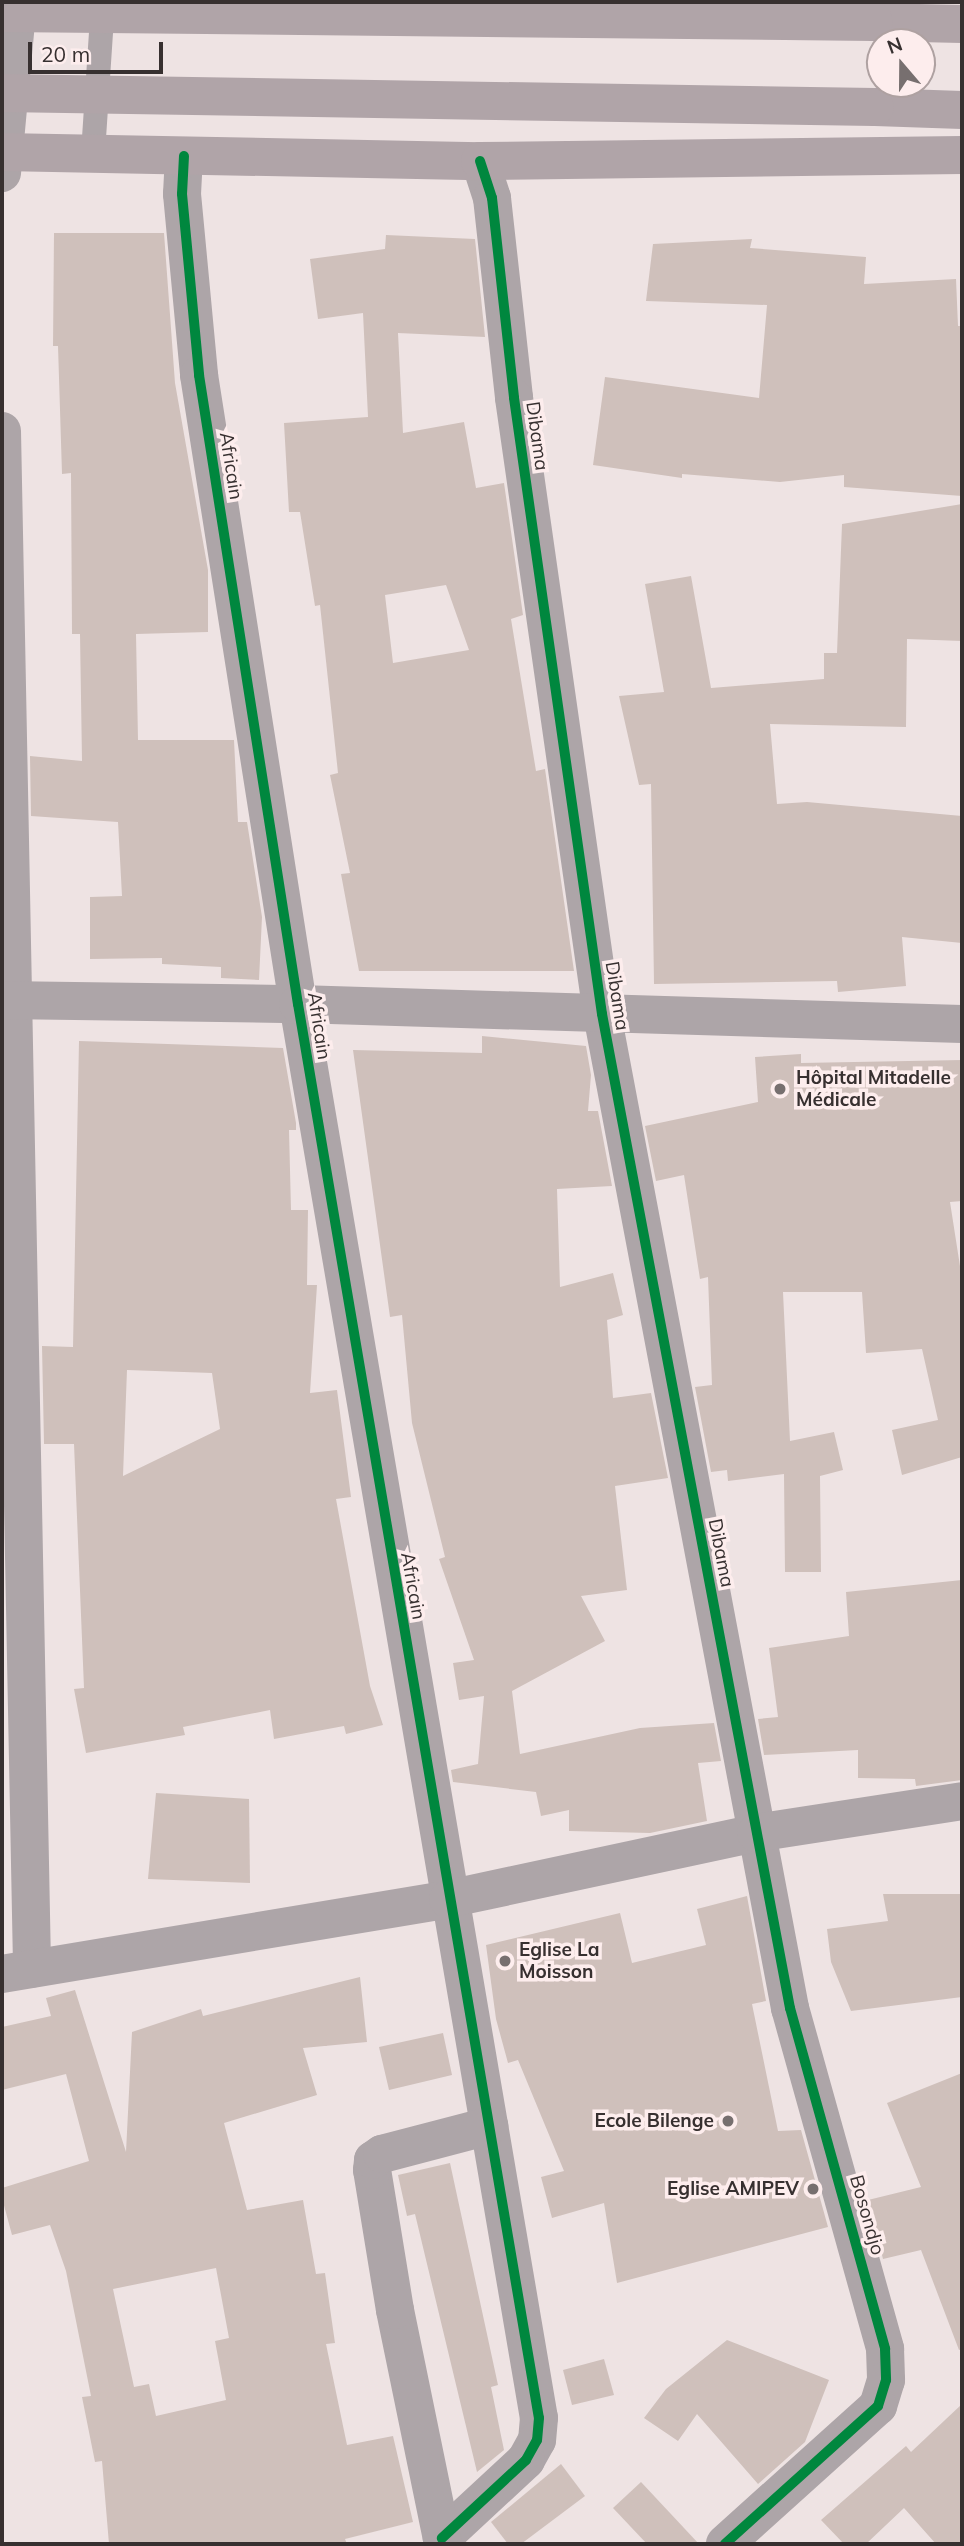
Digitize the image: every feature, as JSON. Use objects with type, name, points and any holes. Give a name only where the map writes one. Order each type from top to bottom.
[{"type":"highway","points":[[2,13],[962,24]]},
{"type":"highway","points":[[2,93],[962,110]]},
{"type":"highway","points":[[3,159],[93,153],[480,161],[962,155]]},
{"type":"street","points":[[3,159],[18,2]]},
{"type":"street","name":"Africain","points":[[184,156],[182,194],[199,375],[298,1004],[448,1899],[539,2418],[537,2440],[526,2460],[443,2541]]},
{"type":"street","name":"Dibama","points":[[480,161],[492,198],[516,412],[602,1014],[756,1833]]},
{"type":"street","points":[[2,431],[17,1971],[448,1899],[756,1833],[962,1801]]},
{"type":"street","points":[[6,1000],[298,1004],[962,1024]]},
{"type":"street","name":"Bosondjo","points":[[724,2544],[878,2406],[886,2380],[885,2349],[790,2008],[756,1833]]},
{"type":"street","points":[[443,2541],[395,2310],[372,2170],[373,2160],[382,2154],[489,2126]]},
{"type":"lane","points":[[93,153],[103,2]]},
{"type":"building","points":[[54,233],[164,233],[175,383],[208,570],[208,632],[136,634],[138,740],[234,740],[238,822],[247,822],[262,917],[259,980],[221,978],[221,967],[162,964],[162,958],[90,959],[90,897],[122,896],[118,822],[31,816],[30,756],[82,761],[80,634],[72,634],[71,473],[62,474],[58,346],[53,346]]},
{"type":"building","points":[[386,235],[475,239],[485,337],[398,333],[403,433],[464,422],[476,488],[504,483],[523,615],[511,619],[536,771],[545,769],[574,971],[359,971],[341,874],[350,873],[330,775],[338,773],[320,605],[315,606],[300,512],[289,512],[284,423],[368,417],[363,313],[318,319],[310,259],[385,249]],"holes":[[[446,585],[469,650],[393,663],[385,595]]]},
{"type":"building","points":[[752,239],[750,248],[866,257],[864,284],[956,279],[958,326],[962,326],[962,496],[844,487],[844,475],[780,482],[682,474],[682,478],[593,465],[605,377],[759,398],[767,305],[646,301],[653,244]]},
{"type":"building","points":[[962,504],[962,641],[907,639],[906,727],[770,724],[777,804],[807,802],[962,816],[962,943],[902,937],[906,986],[838,992],[837,981],[654,984],[651,784],[639,785],[619,696],[664,692],[645,584],[691,576],[711,688],[824,679],[824,653],[837,653],[842,524]]},
{"type":"building","points":[[482,1036],[586,1046],[591,1075],[588,1111],[598,1111],[612,1186],[557,1189],[560,1287],[613,1273],[623,1315],[607,1320],[613,1398],[651,1393],[668,1478],[615,1486],[627,1590],[581,1596],[605,1641],[512,1691],[520,1754],[640,1728],[714,1723],[721,1761],[698,1763],[707,1821],[650,1833],[569,1831],[569,1810],[541,1816],[536,1792],[453,1782],[451,1770],[478,1764],[484,1696],[459,1700],[453,1663],[474,1660],[439,1559],[445,1557],[412,1423],[402,1315],[390,1317],[353,1050],[482,1053]]},
{"type":"building","points":[[79,1041],[283,1048],[296,1123],[296,1130],[289,1130],[291,1210],[308,1210],[307,1285],[317,1285],[310,1393],[337,1390],[351,1497],[336,1499],[370,1686],[383,1725],[346,1734],[344,1726],[274,1739],[270,1710],[183,1727],[185,1735],[86,1753],[74,1689],[84,1688],[74,1444],[44,1444],[42,1346],[73,1347]],"holes":[[[127,1370],[212,1373],[220,1429],[123,1476]]]},
{"type":"building","points":[[801,1054],[801,1063],[962,1060],[962,1201],[950,1202],[962,1279],[962,1457],[902,1475],[892,1430],[938,1420],[922,1349],[866,1353],[862,1292],[783,1292],[790,1441],[834,1432],[843,1470],[820,1476],[821,1572],[785,1572],[784,1474],[728,1481],[727,1470],[711,1472],[695,1387],[712,1385],[708,1277],[700,1279],[684,1175],[656,1181],[645,1126],[758,1102],[755,1057]]},
{"type":"building","points":[[962,1580],[962,1780],[916,1786],[915,1779],[858,1778],[858,1750],[764,1755],[758,1719],[778,1717],[769,1648],[849,1636],[846,1592]]},
{"type":"building","points":[[156,1793],[249,1799],[250,1883],[148,1879]]},
{"type":"building","points":[[883,1894],[962,1894],[962,1997],[851,2011],[831,1962],[827,1929],[888,1921]]},
{"type":"building","points":[[747,1896],[766,2001],[752,2004],[778,2131],[801,2130],[828,2227],[617,2283],[604,2203],[552,2218],[541,2177],[564,2171],[518,2060],[508,2063],[496,2019],[486,1945],[620,1913],[632,1963],[706,1945],[697,1909]]},
{"type":"building","points":[[360,1977],[367,2042],[303,2048],[317,2095],[224,2123],[247,2210],[303,2200],[316,2274],[325,2273],[335,2343],[326,2344],[347,2445],[393,2436],[413,2522],[345,2539],[347,2544],[109,2544],[102,2461],[95,2462],[82,2397],[91,2396],[66,2271],[50,2225],[12,2235],[2,2198],[2,2188],[89,2161],[66,2074],[2,2090],[2,2027],[51,2016],[46,1998],[75,1990],[126,2152],[132,2032],[201,2009],[203,2016]],"holes":[[[216,2268],[229,2338],[215,2341],[226,2400],[156,2416],[149,2384],[134,2387],[113,2289]]]},
{"type":"building","points":[[443,2033],[452,2075],[389,2090],[379,2047]]},
{"type":"building","points":[[962,2073],[962,2349],[959,2350],[921,2250],[883,2259],[868,2200],[921,2187],[887,2103]]},
{"type":"building","points":[[450,2163],[498,2385],[491,2387],[504,2450],[477,2472],[415,2214],[407,2216],[398,2175]]},
{"type":"building","points":[[727,2340],[829,2380],[805,2442],[758,2484],[697,2414],[678,2441],[644,2418],[666,2389]]},
{"type":"building","points":[[604,2359],[614,2395],[572,2405],[563,2370]]},
{"type":"building","points":[[962,2404],[962,2544],[936,2544],[904,2508],[866,2544],[844,2544],[821,2520],[906,2446],[911,2452]]},
{"type":"building","points":[[561,2464],[585,2496],[521,2544],[508,2544],[491,2522]]},
{"type":"building","points":[[641,2482],[699,2544],[647,2544],[613,2508]]},
{"type":"cycle path","points":[[184,156],[182,194],[199,375],[298,1004],[539,2418],[537,2440],[526,2460],[442,2538]]},
{"type":"cycle path","points":[[480,161],[492,198],[514,398],[602,1014],[790,2008],[885,2349],[886,2380],[878,2406],[725,2544]]},
{"type":"place","name":"Hôpital Mitadelle Médicale","points":[[780,1089]]},
{"type":"place","name":"Eglise La Moisson","points":[[505,1961]]},
{"type":"place","name":"Ecole Bilenge","points":[[728,2121]]},
{"type":"place","name":"Eglise AMIPEV","points":[[813,2189]]}]
